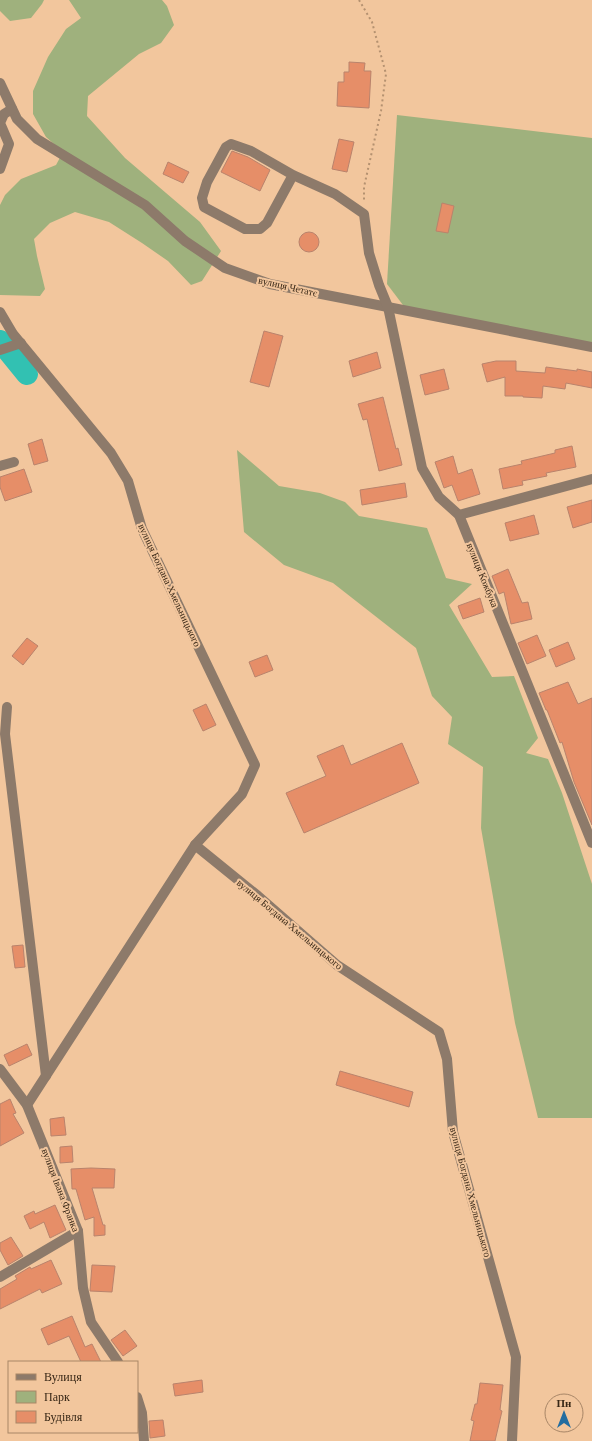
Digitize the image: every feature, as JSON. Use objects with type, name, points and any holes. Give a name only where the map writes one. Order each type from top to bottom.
[{"type":"street","name":"вулиця Четатє","points":[[0,83],[17,119],[37,138],[145,205],[185,241],[225,268],[270,284],[592,347]]},
{"type":"street","points":[[0,169],[9,144],[0,123],[4,114],[12,109]]},
{"type":"street","points":[[293,175],[267,223],[260,229],[245,229],[204,207],[202,198],[207,182],[226,147],[231,144],[251,151],[293,175],[335,194],[364,214]]},
{"type":"street","name":"вулиця Кожбука","points":[[364,214],[369,253],[378,285],[388,307],[422,468],[439,497],[459,515],[592,843]]},
{"type":"street","name":"вулиця Богдана Хмельницького","points":[[0,312],[17,344],[111,453],[128,481],[142,529],[255,765],[242,794],[195,846],[27,1105]]},
{"type":"street","points":[[0,350],[17,344]]},
{"type":"street","points":[[0,466],[14,462]]},
{"type":"street","points":[[459,515],[592,479]]},
{"type":"street","points":[[7,707],[5,734],[46,1076]]},
{"type":"street","name":"вулиця Богдана Хмельницького","points":[[195,846],[258,896],[337,965],[439,1032],[447,1059],[453,1132],[516,1357],[512,1441]]},
{"type":"street","name":"вулиця Івана Франка","points":[[0,1069],[27,1105],[78,1231],[83,1288],[91,1322],[117,1361]]},
{"type":"street","points":[[0,1277],[78,1231]]},
{"type":"street","points":[[138,1400],[142,1413],[144,1441]]},
{"type":"path","points":[[358,0],[372,22],[386,74],[381,111],[364,187],[364,214]]},
{"type":"green space","points":[[0,0],[44,0],[31,18],[10,21],[0,11]]},
{"type":"green space","points":[[69,0],[162,0],[167,6],[174,25],[161,43],[139,54],[88,96],[87,116],[125,158],[200,222],[221,251],[202,281],[191,285],[168,261],[109,222],[75,212],[50,223],[34,239],[45,289],[40,296],[0,295],[0,205],[5,195],[21,179],[56,165],[63,152],[46,137],[33,114],[33,91],[48,57],[66,29],[81,18]]},
{"type":"green space","points":[[397,115],[592,138],[592,346],[406,309],[387,284]]},
{"type":"green space","points":[[237,450],[279,486],[320,493],[345,502],[359,516],[427,528],[446,578],[472,584],[449,605],[492,677],[514,676],[538,738],[526,753],[548,759],[562,793],[592,884],[592,1118],[538,1118],[515,1023],[481,828],[483,767],[448,744],[452,717],[432,696],[416,648],[333,583],[284,565],[244,532]]},
{"type":"building","points":[[349,62],[365,63],[364,71],[371,71],[369,108],[337,106],[338,82],[344,82],[344,72],[349,72]]},
{"type":"building","points":[[339,139],[354,142],[347,172],[332,169]]},
{"type":"building","points":[[232,151],[248,157],[270,170],[260,191],[221,172]]},
{"type":"building","points":[[168,162],[189,172],[183,183],[163,174]]},
{"type":"building","points":[[442,203],[454,206],[448,233],[436,231]]},
{"type":"building","points":[[305,232],[313,232],[319,238],[319,246],[313,252],[305,252],[299,246],[299,238]]},
{"type":"building","points":[[264,331],[283,336],[269,387],[250,382]]},
{"type":"building","points":[[377,352],[381,368],[353,377],[349,361]]},
{"type":"building","points":[[496,361],[516,361],[516,371],[545,373],[546,367],[577,371],[577,369],[592,372],[592,388],[566,383],[565,389],[543,386],[542,398],[505,396],[505,377],[487,382],[482,364]]},
{"type":"building","points":[[444,369],[449,389],[425,395],[420,375]]},
{"type":"building","points":[[383,397],[396,449],[398,448],[402,465],[379,471],[367,419],[363,420],[358,404]]},
{"type":"building","points":[[42,439],[48,461],[34,465],[28,444]]},
{"type":"building","points":[[572,446],[576,467],[546,473],[547,476],[522,481],[523,485],[503,489],[499,469],[522,464],[521,461],[555,453],[555,450]]},
{"type":"building","points":[[453,456],[458,474],[472,469],[480,494],[458,501],[452,485],[444,488],[435,462]]},
{"type":"building","points":[[24,469],[32,492],[5,501],[0,487],[0,477]]},
{"type":"building","points":[[405,483],[407,497],[362,505],[360,490]]},
{"type":"building","points":[[592,500],[592,522],[573,528],[567,507]]},
{"type":"building","points":[[534,515],[539,534],[510,541],[505,523]]},
{"type":"building","points":[[508,569],[522,603],[528,602],[532,619],[511,624],[504,592],[499,594],[492,576]]},
{"type":"building","points":[[480,598],[484,612],[463,619],[458,606]]},
{"type":"building","points":[[537,635],[546,656],[527,664],[518,643]]},
{"type":"building","points":[[27,638],[38,646],[23,665],[12,656]]},
{"type":"building","points":[[568,642],[575,659],[556,667],[549,650]]},
{"type":"building","points":[[267,655],[273,670],[255,677],[249,662]]},
{"type":"building","points":[[568,682],[578,704],[592,698],[592,825],[574,782],[562,742],[560,743],[539,693]]},
{"type":"building","points":[[206,704],[216,725],[203,731],[193,710]]},
{"type":"building","points":[[402,743],[419,783],[304,833],[286,793],[326,776],[317,756],[343,745],[351,765]]},
{"type":"building","points":[[23,945],[25,967],[15,968],[12,946]]},
{"type":"building","points":[[27,1044],[32,1055],[9,1066],[4,1055]]},
{"type":"building","points":[[340,1071],[413,1092],[409,1107],[336,1085]]},
{"type":"building","points":[[10,1099],[16,1113],[13,1114],[24,1133],[0,1146],[0,1104]]},
{"type":"building","points":[[64,1117],[66,1135],[51,1136],[50,1119]]},
{"type":"building","points":[[72,1146],[73,1162],[60,1163],[60,1147]]},
{"type":"building","points":[[71,1169],[115,1169],[114,1188],[92,1188],[103,1225],[105,1225],[105,1235],[94,1236],[94,1217],[85,1220],[76,1189],[72,1189]]},
{"type":"building","points":[[55,1205],[66,1230],[50,1238],[44,1222],[30,1229],[24,1216],[34,1211],[35,1214]]},
{"type":"building","points":[[11,1237],[23,1256],[8,1265],[0,1250],[0,1243]]},
{"type":"building","points":[[51,1260],[62,1284],[42,1293],[40,1289],[0,1309],[0,1289],[17,1279],[15,1276],[30,1267],[31,1269]]},
{"type":"building","points":[[92,1265],[115,1266],[112,1292],[90,1291]]},
{"type":"building","points":[[72,1316],[85,1347],[92,1344],[100,1361],[81,1361],[69,1336],[48,1345],[41,1329]]},
{"type":"building","points":[[125,1330],[137,1346],[123,1356],[111,1340]]},
{"type":"building","points":[[202,1380],[203,1392],[175,1396],[173,1384]]},
{"type":"building","points":[[480,1383],[503,1385],[500,1410],[502,1411],[495,1441],[470,1441],[474,1421],[471,1420],[475,1404],[477,1404]]},
{"type":"building","points":[[163,1420],[165,1436],[150,1438],[149,1421]]},
{"type":"waterway","points":[[0,341],[27,374]]}]
